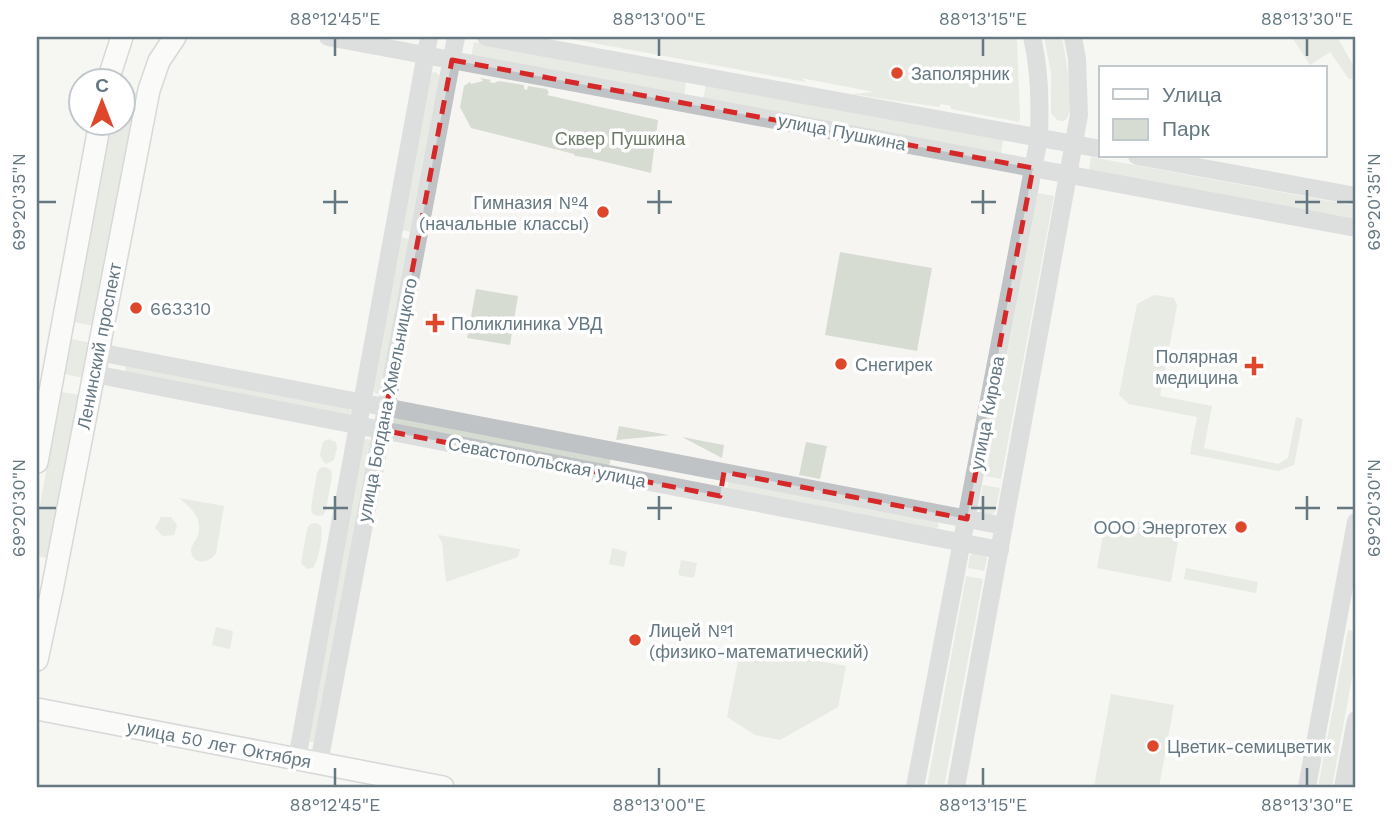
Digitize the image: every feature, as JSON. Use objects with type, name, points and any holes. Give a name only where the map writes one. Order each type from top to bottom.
[{"type":"main road","points":[[113,66],[122,37]]},
{"type":"main road","name":"Ленинский проспект","points":[[37,660],[149,90],[159,61],[175,37]]},
{"type":"main road","points":[[37,462],[97,136]]},
{"type":"main road","name":"улица 50 лет Октября","points":[[37,709],[443,787]]},
{"type":"street","name":"улица Пушкина","points":[[328,37],[1356,228]]},
{"type":"street","name":"улица Богдана Хмельницкого","points":[[297,759],[429,37]]},
{"type":"street","name":"улица Богдана Хмельницкого","points":[[318,763],[456,37]]},
{"type":"street","name":"улица Пушкина","points":[[486,37],[1099,149]]},
{"type":"street","name":"улица Кирова","points":[[915,787],[1039,138],[1038,64],[1032,37]]},
{"type":"street","name":"улица Кирова","points":[[957,787],[1079,115],[1080,95],[1073,37]]},
{"type":"street","points":[[1148,158],[1356,196]]},
{"type":"street","name":"Севастопольская улица","points":[[98,352],[1004,526]]},
{"type":"street","name":"Севастопольская улица","points":[[94,374],[1000,550]]},
{"type":"street","points":[[616,476],[621,452]]},
{"type":"street","points":[[720,496],[724,472]]},
{"type":"street","points":[[1307,787],[1356,522]]},
{"type":"street","points":[[1343,787],[1356,720]]},
{"type":"highlighted area","points":[[452,60],[1033,168],[967,519],[724,472],[720,496],[382,430]]},
{"type":"green space","name":"Заполярник","points":[[560,37],[1014,37],[1017,41],[1020,118],[1019,122],[951,109],[951,106],[941,104],[939,107],[851,94],[874,92]]},
{"type":"green space","points":[[1044,37],[1062,37],[1070,103],[1064,121],[1057,120],[1051,113],[1051,73]]},
{"type":"green space","points":[[1292,37],[1337,37],[1356,70],[1356,78],[1349,79],[1330,52],[1310,65]]},
{"type":"green space","points":[[474,42],[686,82],[684,96],[471,57]]},
{"type":"green space","points":[[435,72],[440,76],[412,232],[401,230],[431,73]]},
{"type":"green space","name":"Сквер Пушкина","points":[[480,78],[494,83],[499,81],[524,85],[527,90],[528,86],[547,89],[547,95],[658,120],[651,173],[471,128],[460,107],[464,86],[470,82],[483,81]]},
{"type":"green space","points":[[706,85],[1003,140],[1001,154],[703,99]]},
{"type":"green space","points":[[109,136],[130,136],[94,326],[74,322]]},
{"type":"green space","points":[[1091,157],[1356,206],[1356,219],[1089,170]]},
{"type":"green space","points":[[1037,193],[1054,196],[1001,479],[985,476]]},
{"type":"green space","points":[[400,237],[410,239],[381,393],[376,394],[373,390]]},
{"type":"green space","points":[[840,252],[932,268],[917,351],[825,335]]},
{"type":"green space","points":[[476,289],[518,296],[510,345],[467,338]]},
{"type":"green space","points":[[1154,295],[1174,298],[1177,306],[1160,396],[1212,406],[1204,448],[1278,464],[1288,458],[1296,417],[1303,419],[1294,465],[1278,471],[1190,454],[1197,417],[1129,404],[1119,395],[1137,304]]},
{"type":"green space","points":[[71,339],[91,343],[84,378],[64,374]]},
{"type":"green space","points":[[125,366],[350,408],[351,412],[349,416],[126,372]]},
{"type":"green space","points":[[61,392],[81,395],[50,559],[37,556],[37,521]]},
{"type":"green space","points":[[395,417],[611,457],[609,468],[394,424]]},
{"type":"green space","points":[[619,426],[669,435],[616,440]]},
{"type":"green space","points":[[682,437],[724,445],[722,458]]},
{"type":"green space","points":[[328,439],[336,442],[337,448],[334,460],[326,464],[320,455],[323,442]]},
{"type":"green space","points":[[364,440],[371,441],[315,742],[309,742]]},
{"type":"green space","points":[[806,442],[827,446],[820,479],[799,475]]},
{"type":"green space","points":[[320,468],[331,470],[332,476],[326,510],[323,515],[317,516],[312,513],[311,507],[317,473]]},
{"type":"green space","points":[[728,480],[936,521],[939,526],[936,530],[727,491]]},
{"type":"green space","points":[[983,485],[1000,488],[995,512],[991,516],[982,515],[979,509]]},
{"type":"green space","points":[[179,498],[224,506],[216,553],[210,559],[198,561],[192,556],[191,549],[198,535],[199,524],[192,509]]},
{"type":"green space","points":[[161,517],[171,517],[177,525],[174,535],[163,536],[155,528]]},
{"type":"green space","points":[[1115,518],[1174,530],[1179,536],[1171,582],[1097,568],[1105,524]]},
{"type":"green space","points":[[310,524],[321,526],[320,548],[313,568],[307,569],[301,563],[307,529]]},
{"type":"green space","points":[[438,535],[520,549],[518,557],[446,582],[442,543]]},
{"type":"green space","points":[[612,548],[627,552],[624,567],[609,564]]},
{"type":"green space","points":[[974,552],[985,554],[987,559],[984,571],[968,568],[970,556]]},
{"type":"green space","points":[[681,560],[697,563],[694,578],[678,575]]},
{"type":"green space","points":[[1186,568],[1258,582],[1256,593],[1184,579]]},
{"type":"green space","points":[[966,576],[983,579],[944,787],[927,787]]},
{"type":"green space","points":[[216,627],[233,631],[230,649],[212,645]]},
{"type":"green space","points":[[1348,630],[1356,632],[1356,656],[1332,787],[1318,787]]},
{"type":"green space","points":[[741,647],[846,666],[838,707],[780,740],[755,735],[727,717]]},
{"type":"green space","points":[[1111,694],[1174,705],[1159,787],[1094,787]]},
{"type":"place","name":"Заполярник","points":[[897,73]]},
{"type":"place","name":"Гимназия №4 (начальные классы)","points":[[603,212]]},
{"type":"place","name":"663310","points":[[136,308]]},
{"type":"place","name":"Поликлиника УВД","points":[[435,323]]},
{"type":"place","name":"Снегирек","points":[[841,364]]},
{"type":"place","name":"Полярная медицина","points":[[1254,366]]},
{"type":"place","name":"ООО Энерготех","points":[[1241,527]]},
{"type":"place","name":"Лицей №1 (физико-математический)","points":[[635,640]]},
{"type":"place","name":"Цветик-семицветик","points":[[1153,746]]}]
